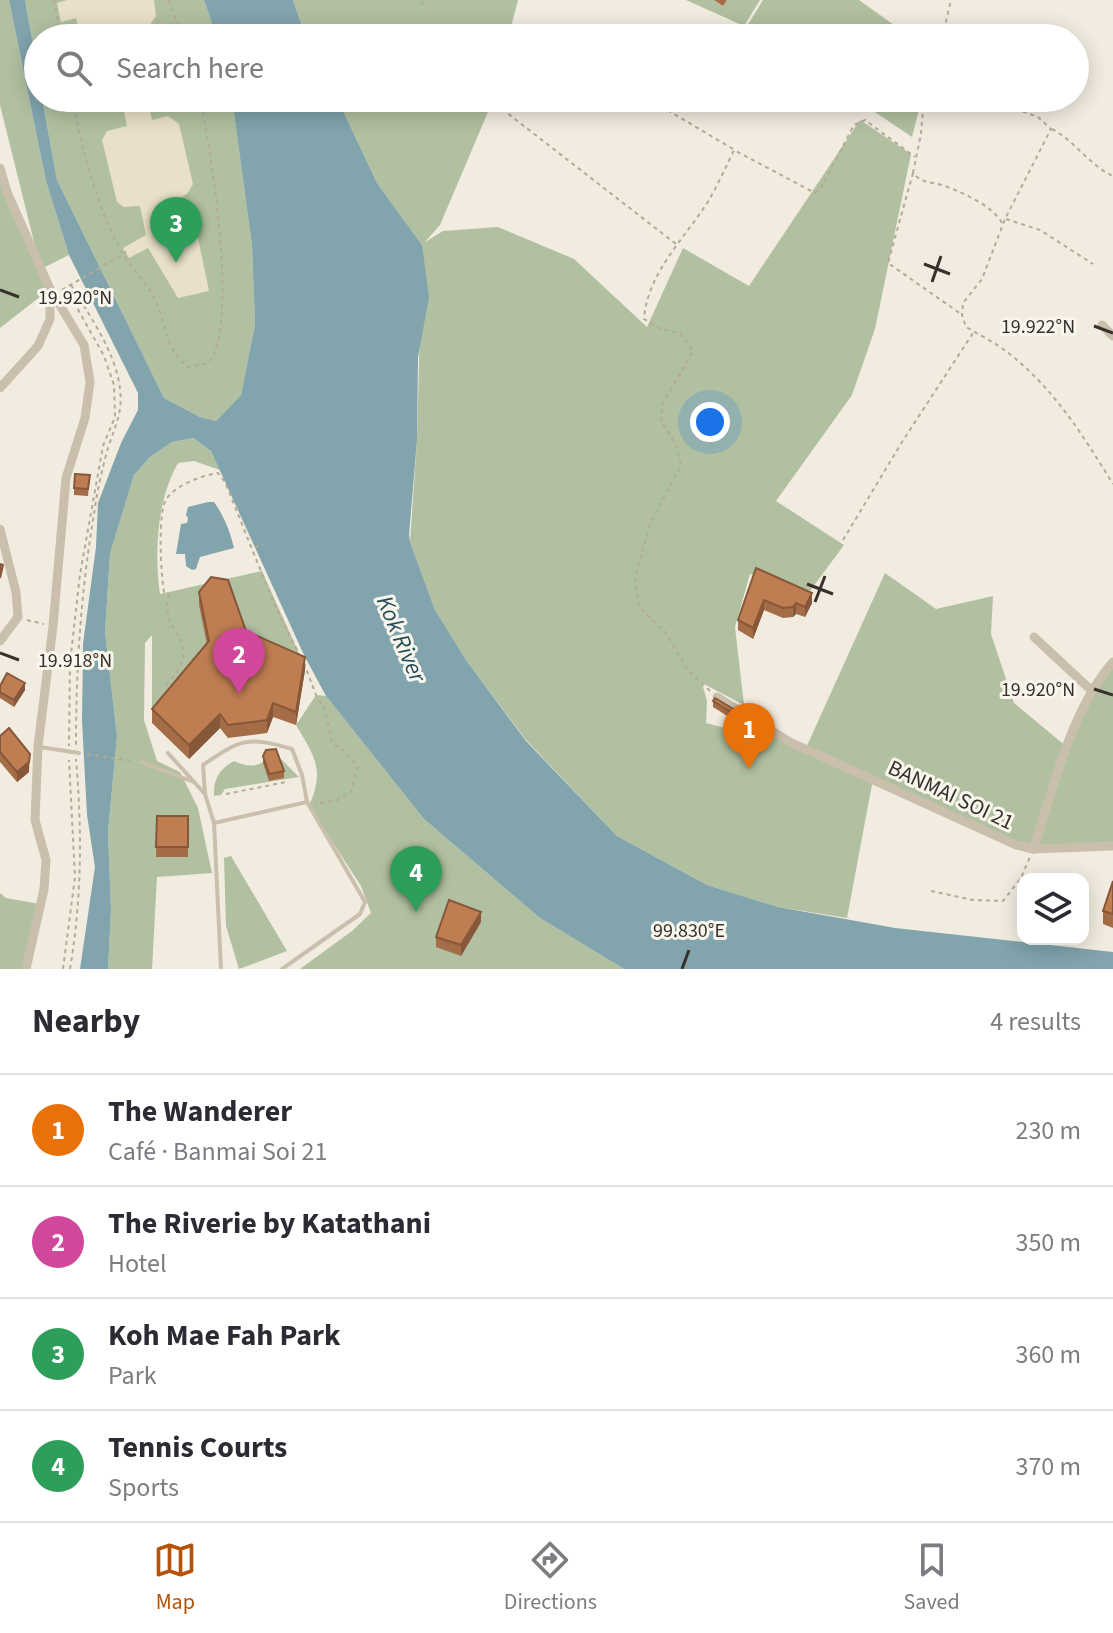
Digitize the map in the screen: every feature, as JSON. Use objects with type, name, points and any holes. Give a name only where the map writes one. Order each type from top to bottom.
[{"type":"street","points":[[0,168],[7,192],[52,292],[84,345],[90,382],[85,418],[66,478],[53,626],[38,746],[35,820],[46,860],[44,889],[26,969]]},
{"type":"street","points":[[0,388],[38,346],[50,319],[52,292]]},
{"type":"street","points":[[1102,325],[1113,336]]},
{"type":"street","points":[[0,529],[16,592],[18,617],[0,641]]},
{"type":"street","points":[[1034,637],[1092,691]]},
{"type":"street","name":"BANMAI SOI 21","points":[[717,697],[790,742],[1016,845],[1033,849],[1078,717],[1113,662]]},
{"type":"street","points":[[1033,849],[1113,846]]},
{"type":"lane","points":[[221,969],[214,823],[205,794],[203,765],[233,745],[261,740],[292,749],[308,804],[365,902],[360,914],[282,969]]},
{"type":"lane","points":[[38,746],[78,752]]},
{"type":"lane","points":[[168,753],[205,794]]},
{"type":"lane","points":[[141,762],[194,782]]},
{"type":"lane","points":[[214,823],[308,804]]},
{"type":"path","points":[[54,0],[59,24]]},
{"type":"path","points":[[169,0],[177,24]]},
{"type":"path","points":[[422,5],[423,0]]},
{"type":"path","points":[[945,24],[951,0]]},
{"type":"path","points":[[75,112],[95,187],[124,253],[155,300],[171,349],[188,367],[209,363],[220,338],[220,243],[202,112]]},
{"type":"path","points":[[506,112],[676,244]]},
{"type":"path","points":[[670,112],[815,193],[822,186],[854,125],[865,120],[915,157]]},
{"type":"path","points":[[923,112],[913,173],[888,263],[962,315]]},
{"type":"path","points":[[1024,112],[1038,117],[1113,176]]},
{"type":"path","points":[[1051,129],[1005,219],[982,279],[963,303],[962,315],[966,327],[1021,364],[1069,414],[1113,484]]},
{"type":"path","points":[[717,697],[688,670],[665,632],[639,607],[635,578],[651,521],[681,466],[676,445],[661,421],[663,403],[693,351],[680,333],[661,329],[644,319],[645,302],[676,244],[709,200],[734,150]]},
{"type":"path","points":[[913,173],[918,179],[943,185],[997,213],[1003,224]]},
{"type":"path","points":[[1005,219],[1040,230],[1093,264]]},
{"type":"path","points":[[52,292],[66,288],[124,253]]},
{"type":"path","points":[[70,969],[81,875],[77,660],[84,576],[108,448],[120,418],[120,387],[109,353],[73,284]]},
{"type":"path","points":[[63,969],[75,877],[69,751],[70,663],[80,574],[103,446],[115,417],[114,385],[104,356],[66,288]]},
{"type":"path","points":[[843,540],[974,332]]},
{"type":"path","points":[[166,685],[183,664],[183,652],[181,641],[166,612],[169,595],[164,592],[160,567],[162,509],[166,498],[193,480],[218,473],[225,482],[253,547],[275,606],[325,710],[332,742],[358,767],[351,792],[338,800],[308,804]]},
{"type":"path","points":[[253,547],[265,544]]},
{"type":"path","points":[[18,617],[53,626]]},
{"type":"path","points":[[78,752],[141,762]]},
{"type":"path","points":[[226,794],[286,782]]},
{"type":"path","points":[[931,891],[973,900],[1003,901],[1021,878],[1033,849]]},
{"type":"green space","points":[[0,0],[9,0],[24,73],[24,112],[32,112],[46,181],[69,255],[41,269],[50,289],[0,328],[0,165],[39,262],[0,105]]},
{"type":"green space","points":[[25,0],[204,0],[212,24],[29,24]]},
{"type":"green space","points":[[293,0],[518,0],[512,24],[301,24]]},
{"type":"green space","points":[[686,0],[714,0],[723,6],[727,0],[760,0],[745,24]]},
{"type":"green space","points":[[763,0],[859,0],[892,24],[748,24]]},
{"type":"green space","points":[[45,112],[234,112],[252,246],[255,324],[241,395],[216,421],[200,417],[164,398],[57,180]]},
{"type":"green space","points":[[344,112],[488,112],[440,225],[425,242],[443,231],[498,227],[574,259],[647,327],[683,248],[749,286],[860,120],[911,154],[875,329],[852,395],[776,501],[844,545],[810,591],[750,574],[735,627],[744,705],[702,683],[707,701],[706,723],[747,734],[754,720],[806,748],[885,573],[936,609],[993,596],[991,634],[1014,703],[1067,747],[1078,717],[1113,663],[1113,846],[1033,849],[873,779],[847,918],[778,907],[707,885],[617,836],[526,740],[466,660],[435,610],[410,542],[417,440],[422,245],[377,183]]},
{"type":"green space","points":[[875,112],[918,112],[912,137]]},
{"type":"green space","points":[[195,438],[211,451],[220,470],[194,461],[178,463],[161,510],[157,561],[160,594],[262,571],[306,669],[209,654],[152,723],[152,635],[145,643],[144,720],[157,761],[180,772],[198,808],[212,873],[157,877],[152,969],[108,969],[111,910],[108,832],[117,736],[105,632],[110,554],[134,475],[150,457],[172,442]]},
{"type":"green space","points":[[316,695],[326,696],[424,819],[540,918],[624,969],[300,969],[371,913],[361,886],[309,806],[316,783],[316,764],[296,725]]},
{"type":"green space","points":[[268,758],[282,760],[299,777],[225,789],[221,795],[214,796],[218,776],[229,764],[234,761],[256,765]]},
{"type":"green space","points":[[231,856],[287,951],[239,969],[226,926],[224,858]]},
{"type":"green space","points":[[0,893],[6,898],[40,904],[26,969],[0,969]]},
{"type":"shaded area","points":[[67,0],[154,0],[156,16],[150,24],[78,24],[76,18],[61,22],[57,3]]},
{"type":"shaded area","points":[[124,112],[150,112],[152,120],[168,116],[179,124],[193,184],[187,194],[173,201],[179,226],[195,223],[209,291],[178,298],[148,248],[129,258],[123,248],[146,235],[140,206],[124,207],[117,202],[102,140],[107,131],[127,126]]},
{"type":"water","points":[[9,0],[25,0],[29,24],[24,24],[24,73]]},
{"type":"water","points":[[204,0],[293,0],[301,24],[212,24]]},
{"type":"water","name":"Kok River","points":[[32,112],[45,112],[57,180],[164,398],[200,417],[216,421],[241,395],[255,324],[252,246],[234,112],[344,112],[377,183],[422,245],[429,297],[418,357],[417,440],[410,542],[435,610],[466,660],[526,741],[617,836],[707,885],[778,907],[895,928],[1017,941],[1017,945],[1113,952],[1113,969],[624,969],[540,918],[424,819],[326,696],[304,655],[211,451],[194,438],[172,442],[150,457],[134,475],[110,554],[105,632],[117,736],[108,832],[111,910],[108,969],[80,969],[95,867],[87,815],[82,721],[83,644],[96,547],[98,503],[121,443],[138,410],[138,393],[69,255],[46,181]]},
{"type":"water","points":[[214,502],[221,513],[234,548],[200,557],[196,569],[192,570],[186,566],[185,554],[176,554],[181,524],[187,523],[188,507]]},
{"type":"building","points":[[75,474],[90,475],[88,489],[74,488]]},
{"type":"building","points":[[756,568],[812,593],[805,607],[796,603],[793,607],[783,608],[764,600],[753,628],[738,620]]},
{"type":"building","points":[[211,577],[228,580],[246,631],[305,657],[296,712],[273,703],[267,720],[228,725],[220,714],[189,745],[152,709],[209,641],[199,592]]},
{"type":"building","points":[[7,673],[25,683],[14,700],[0,692]]},
{"type":"building","points":[[715,698],[745,716],[743,719],[713,701]]},
{"type":"building","points":[[9,728],[30,754],[29,762],[17,772],[0,752],[0,736]]},
{"type":"building","points":[[276,749],[284,771],[269,774],[263,756],[266,750]]},
{"type":"building","points":[[157,816],[188,816],[188,847],[156,847]]},
{"type":"building","points":[[1113,881],[1113,914],[1103,911]]},
{"type":"building","points":[[449,900],[481,912],[461,945],[436,937]]},
{"type":"place","name":"Koh Mae Fah Park","points":[[176,263]]},
{"type":"place","name":"The Riverie by Katathani","points":[[239,694]]},
{"type":"place","name":"The Wanderer","points":[[749,769]]},
{"type":"place","name":"Tennis Courts","points":[[416,912]]}]
